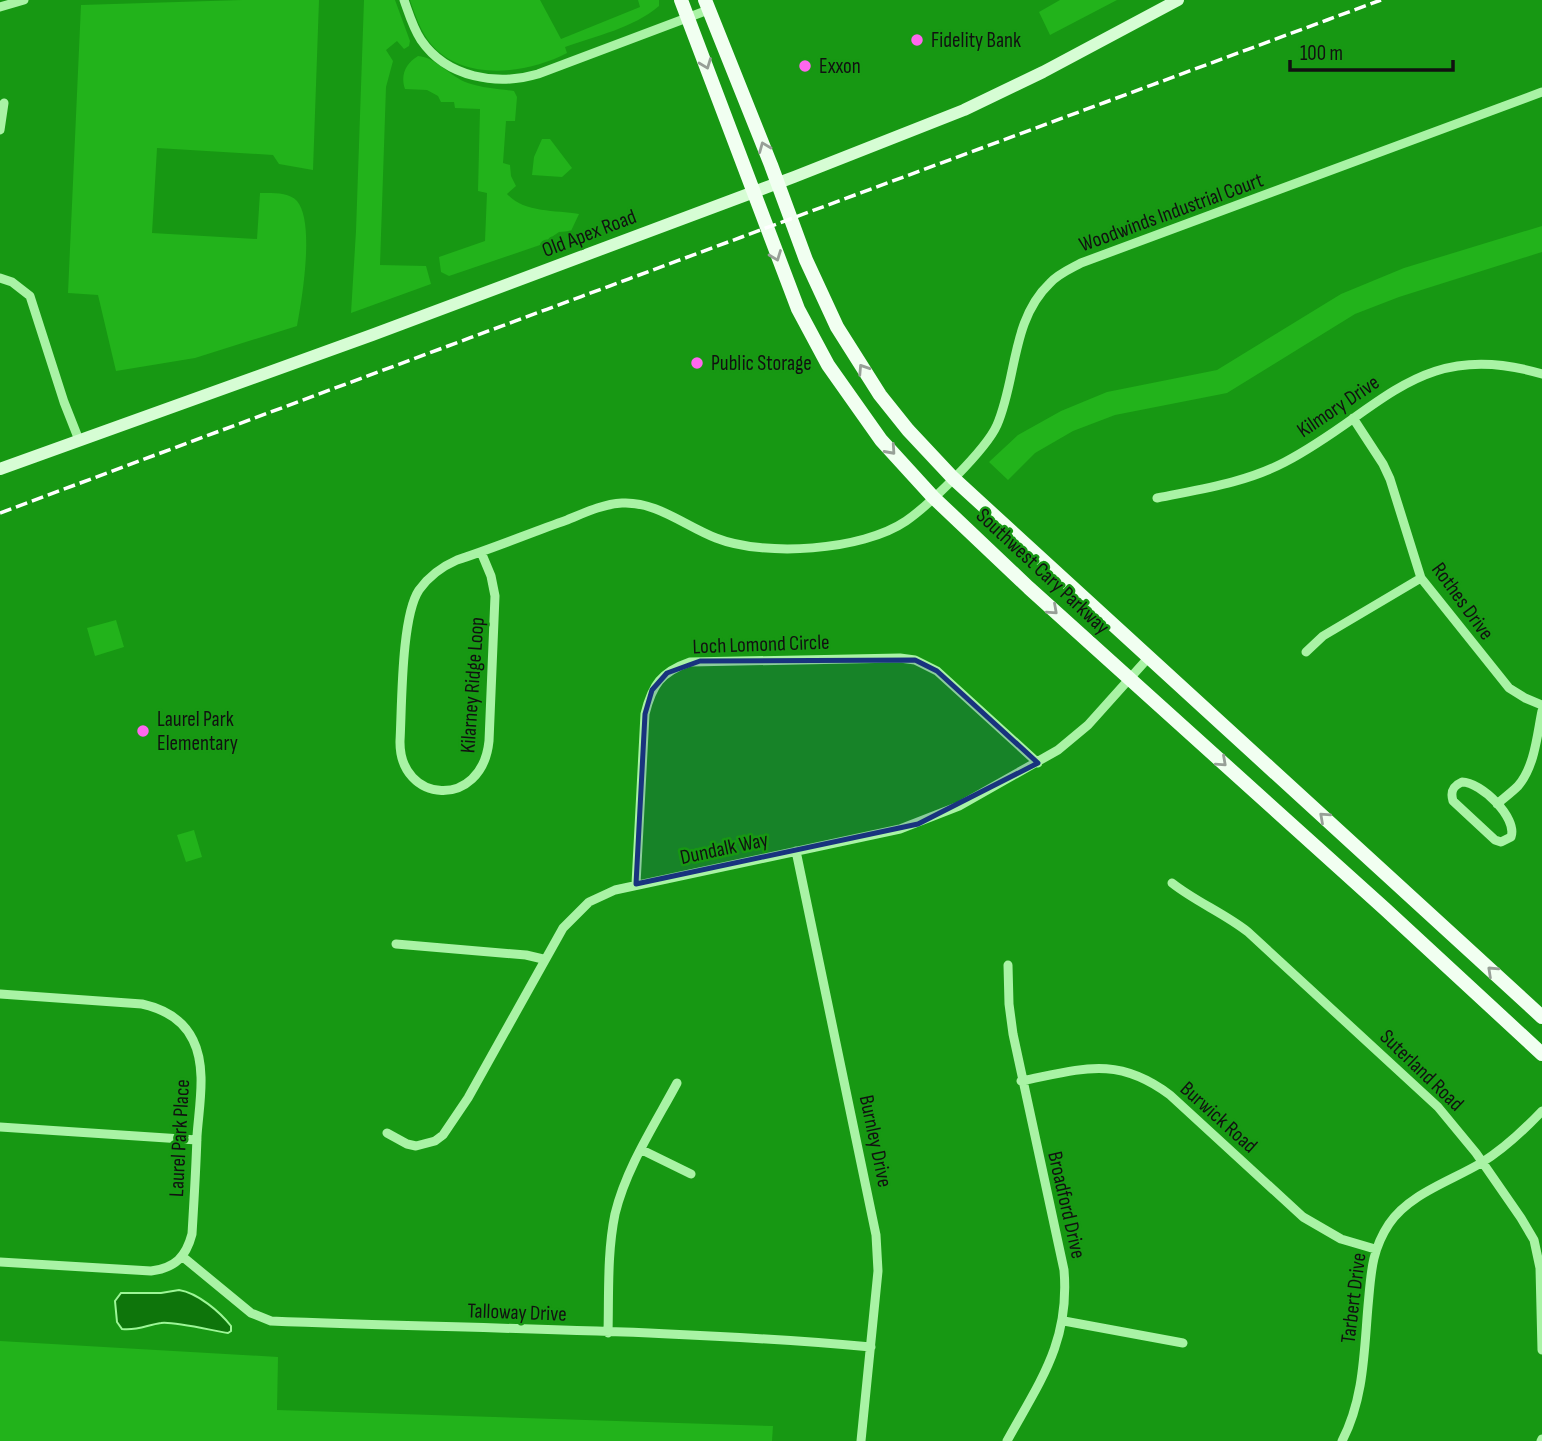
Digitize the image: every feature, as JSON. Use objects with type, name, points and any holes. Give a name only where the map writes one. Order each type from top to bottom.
[{"type":"main road","name":"Southwest Cary Parkway","points":[[681,0],[755,191],[788,285],[812,339],[855,406],[881,440],[933,497],[1030,588],[1542,1054]]},
{"type":"main road","name":"Old Apex Road","points":[[0,469],[372,335],[778,183],[964,110],[1043,72],[1178,0]]},
{"type":"main road","name":"Southwest Cary Parkway","points":[[706,5],[811,270],[851,352],[908,430],[953,478],[1542,1017]]},
{"type":"street","points":[[0,7],[24,0]]},
{"type":"street","points":[[404,0],[423,42],[438,58],[460,72],[497,80],[522,79],[538,74],[688,17],[706,5]]},
{"type":"street","name":"Woodwinds Industrial Court","points":[[933,497],[984,446],[997,425],[1029,313],[1042,291],[1063,273],[1081,263],[1542,92]]},
{"type":"street","points":[[0,130],[4,103]]},
{"type":"street","points":[[0,278],[12,282],[30,296],[79,440]]},
{"type":"street","name":"Kilmory Drive","points":[[1157,498],[1240,481],[1262,473],[1288,461],[1397,387],[1443,368],[1474,364],[1504,365],[1542,374]]},
{"type":"street","name":"Rothes Drive","points":[[1353,418],[1390,479],[1420,578],[1509,688],[1542,705]]},
{"type":"street","name":"Kilarney Ridge Loop","points":[[481,552],[491,576],[495,596],[486,760],[476,778],[468,784],[444,790],[434,789],[411,777],[400,751],[409,619],[418,592],[431,575],[457,560],[621,503],[647,506],[715,538],[746,547],[789,548],[851,543],[897,526],[933,497]]},
{"type":"street","points":[[1306,652],[1323,636],[1420,578]]},
{"type":"street","name":"Dundalk Way","points":[[387,1133],[416,1146],[435,1141],[443,1135],[468,1098],[543,959],[563,928],[580,909],[599,896],[636,884],[918,824],[959,806],[1038,763],[1075,737],[1149,657]]},
{"type":"street","name":"Loch Lomond Circle","points":[[636,884],[648,700],[652,690],[667,673],[690,662],[900,658],[915,660],[937,671],[1038,763]]},
{"type":"street","points":[[1497,804],[1519,785],[1527,771],[1542,711]]},
{"type":"street","points":[[1469,782],[1497,804],[1512,823],[1514,830],[1511,838],[1501,842],[1487,834],[1453,801],[1452,790],[1455,785],[1469,782]]},
{"type":"street","name":"Burnley Drive","points":[[796,851],[873,1212],[878,1271],[861,1441]]},
{"type":"street","name":"Suterland Road","points":[[1172,883],[1195,901],[1232,920],[1258,942],[1422,1091],[1454,1125],[1534,1240],[1540,1268],[1542,1349]]},
{"type":"street","points":[[396,944],[526,954],[543,959]]},
{"type":"street","name":"Broadford Drive","points":[[1007,1441],[1049,1364],[1063,1321],[1064,1270],[1021,1081],[1009,1004],[1008,965]]},
{"type":"street","name":"Laurel Park Place","points":[[0,994],[155,1007],[175,1018],[193,1039],[200,1060],[197,1140],[192,1234],[183,1257]]},
{"type":"street","name":"Burwick Road","points":[[1021,1081],[1104,1068],[1143,1077],[1170,1095],[1303,1217],[1341,1239],[1375,1249]]},
{"type":"street","points":[[608,1333],[613,1227],[620,1197],[677,1083]]},
{"type":"street","name":"Tarbert Drive","points":[[1342,1441],[1360,1388],[1375,1249],[1390,1222],[1408,1205],[1481,1163],[1528,1126],[1542,1111]]},
{"type":"street","points":[[0,1127],[197,1140]]},
{"type":"street","points":[[642,1150],[691,1174]]},
{"type":"street","points":[[0,1262],[151,1271],[164,1269],[183,1257]]},
{"type":"street","name":"Talloway Drive","points":[[183,1257],[251,1313],[271,1321],[608,1333],[871,1347]]},
{"type":"street","points":[[1063,1321],[1183,1343]]},
{"type":"highlighted area","points":[[915,660],[937,671],[1038,763],[918,824],[636,884],[645,714],[652,690],[667,673],[700,661]]},
{"type":"shaded area","points":[[319,0],[313,170],[279,164],[273,155],[157,148],[152,233],[257,239],[260,193],[294,198],[302,211],[306,243],[297,326],[195,358],[116,371],[98,295],[68,293],[81,5]]},
{"type":"shaded area","points":[[364,0],[395,0],[410,41],[409,46],[404,49],[397,41],[386,50],[393,61],[386,87],[380,265],[426,266],[431,284],[351,313],[356,231]]},
{"type":"shaded area","points":[[410,0],[540,0],[561,39],[640,7],[638,0],[659,0],[659,6],[626,26],[565,47],[567,53],[551,60],[533,66],[496,71],[460,64],[444,56],[424,34]]},
{"type":"shaded area","points":[[1060,0],[1117,0],[1050,35],[1039,12]]},
{"type":"shaded area","points":[[418,56],[431,60],[468,83],[514,91],[517,97],[515,121],[506,121],[503,163],[510,165],[516,186],[507,194],[531,208],[579,214],[571,231],[559,232],[540,245],[449,276],[441,272],[439,257],[485,241],[487,193],[478,191],[480,109],[455,108],[454,102],[441,102],[438,96],[427,90],[405,89],[405,70]]},
{"type":"shaded area","points":[[542,139],[550,139],[572,168],[562,177],[532,175],[534,157]]},
{"type":"shaded area","points":[[1542,226],[1542,252],[1399,297],[1355,314],[1227,393],[1115,415],[1073,431],[1035,453],[1008,480],[989,462],[1018,435],[1061,411],[1107,392],[1217,370],[1341,294],[1404,268]]},
{"type":"shaded area","points":[[116,620],[124,647],[95,656],[87,628]]},
{"type":"shaded area","points":[[194,830],[202,857],[186,862],[177,835]]},
{"type":"shaded area","points":[[179,1290],[194,1295],[215,1309],[231,1326],[231,1331],[228,1333],[167,1323],[122,1329],[117,1322],[115,1301],[121,1293]]},
{"type":"shaded area","points":[[0,1341],[278,1357],[277,1410],[773,1426],[772,1441],[0,1441]]},
{"type":"railway","points":[[0,513],[1381,0]]},
{"type":"place","name":"Fidelity Bank","points":[[917,40]]},
{"type":"place","name":"Exxon","points":[[805,66]]},
{"type":"place","name":"Public Storage","points":[[697,363]]},
{"type":"place","name":"Laurel Park Elementary","points":[[143,731]]}]
